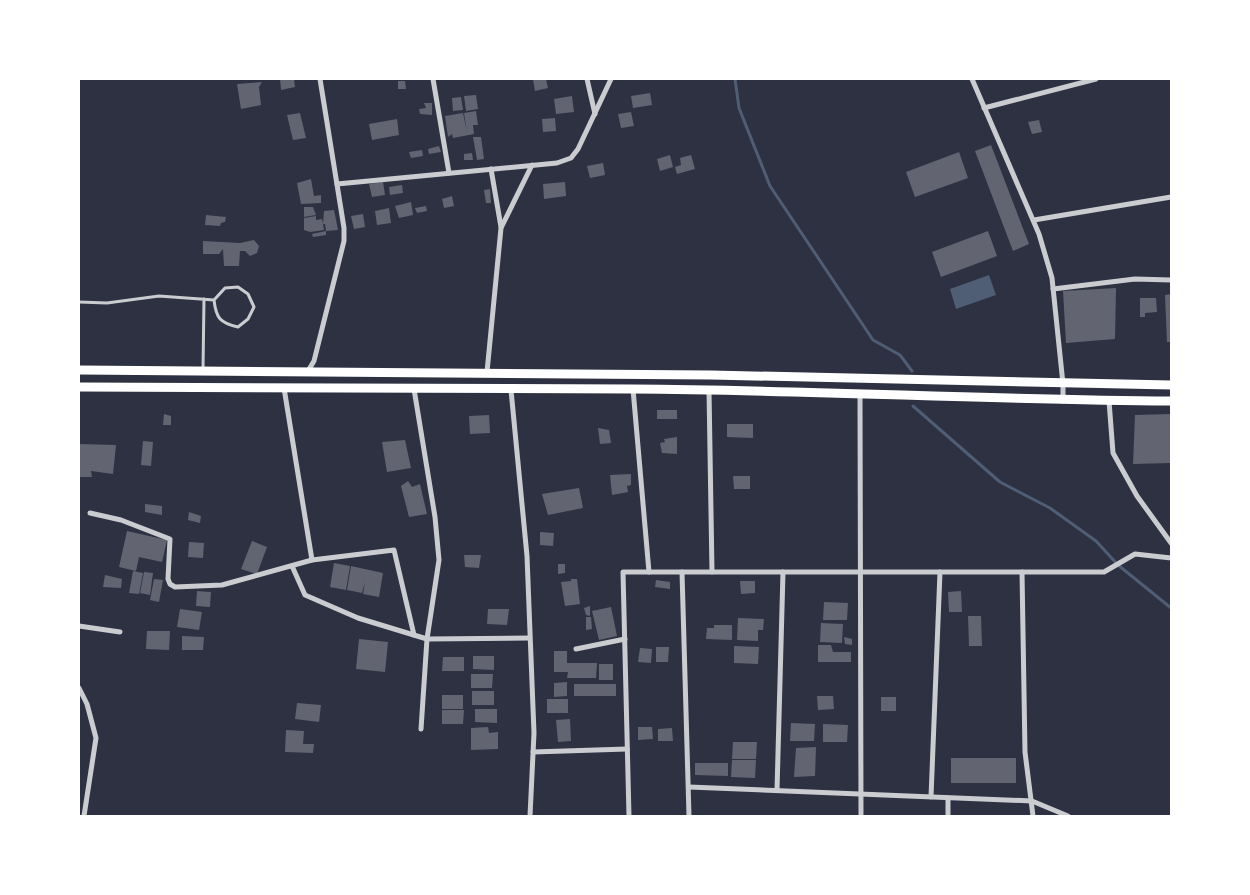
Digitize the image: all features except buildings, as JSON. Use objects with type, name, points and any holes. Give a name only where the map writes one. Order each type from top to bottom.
[{"type":"main road","points":[[79,370],[487,372],[1171,386]]},
{"type":"main road","points":[[79,387],[709,390],[860,393],[1063,401],[1171,402]]},
{"type":"street","points":[[308,371],[314,361],[344,242],[344,228],[320,79]]},
{"type":"street","points":[[432,79],[449,173]]},
{"type":"street","points":[[587,79],[596,114]]},
{"type":"street","points":[[337,184],[532,166],[556,163],[571,158],[578,149],[612,79]]},
{"type":"street","points":[[972,79],[1034,220],[1052,278],[1063,384],[1063,401]]},
{"type":"street","points":[[984,108],[1096,79]]},
{"type":"street","points":[[501,228],[532,166]]},
{"type":"street","points":[[487,372],[501,228],[491,169]]},
{"type":"street","points":[[1034,220],[1171,196]]},
{"type":"street","points":[[1053,289],[1135,279],[1171,280]]},
{"type":"street","points":[[284,388],[312,560]]},
{"type":"street","points":[[414,388],[438,539],[437,577],[427,639],[421,729]]},
{"type":"street","points":[[633,389],[649,572]]},
{"type":"street","points":[[511,390],[524,522],[533,752],[530,816]]},
{"type":"street","points":[[709,390],[712,572]]},
{"type":"street","points":[[860,393],[862,572],[861,816]]},
{"type":"street","points":[[1109,402],[1113,453],[1137,496],[1171,543]]},
{"type":"street","points":[[90,513],[121,520],[170,538],[168,579],[174,587],[222,585],[312,560],[394,550],[414,635]]},
{"type":"street","points":[[629,816],[623,572],[1104,572],[1135,554],[1171,558]]},
{"type":"street","points":[[292,566],[305,595],[358,618],[427,639],[529,638]]},
{"type":"street","points":[[682,572],[689,816]]},
{"type":"street","points":[[777,790],[783,572]]},
{"type":"street","points":[[931,797],[940,572]]},
{"type":"street","points":[[1022,572],[1025,752],[1032,801],[1032,816]]},
{"type":"street","points":[[79,626],[120,632]]},
{"type":"street","points":[[576,649],[625,639]]},
{"type":"street","points":[[79,688],[96,738],[84,816]]},
{"type":"street","points":[[533,752],[627,749]]},
{"type":"street","points":[[689,787],[1032,801],[1068,816]]},
{"type":"street","points":[[948,798],[948,816]]},
{"type":"lane","points":[[238,287],[248,294],[254,307],[248,319],[238,326],[225,324],[215,312],[214,300],[225,288],[238,287]]},
{"type":"lane","points":[[79,302],[108,303],[159,296],[214,300]]},
{"type":"lane","points":[[203,370],[204,299]]},
{"type":"water","points":[[989,275],[996,295],[956,309],[950,289]]},
{"type":"waterway","points":[[735,79],[739,108],[770,186],[873,340],[900,355],[912,371]]},
{"type":"waterway","points":[[913,406],[1000,482],[1050,508],[1096,541],[1118,565],[1171,608]]}]
